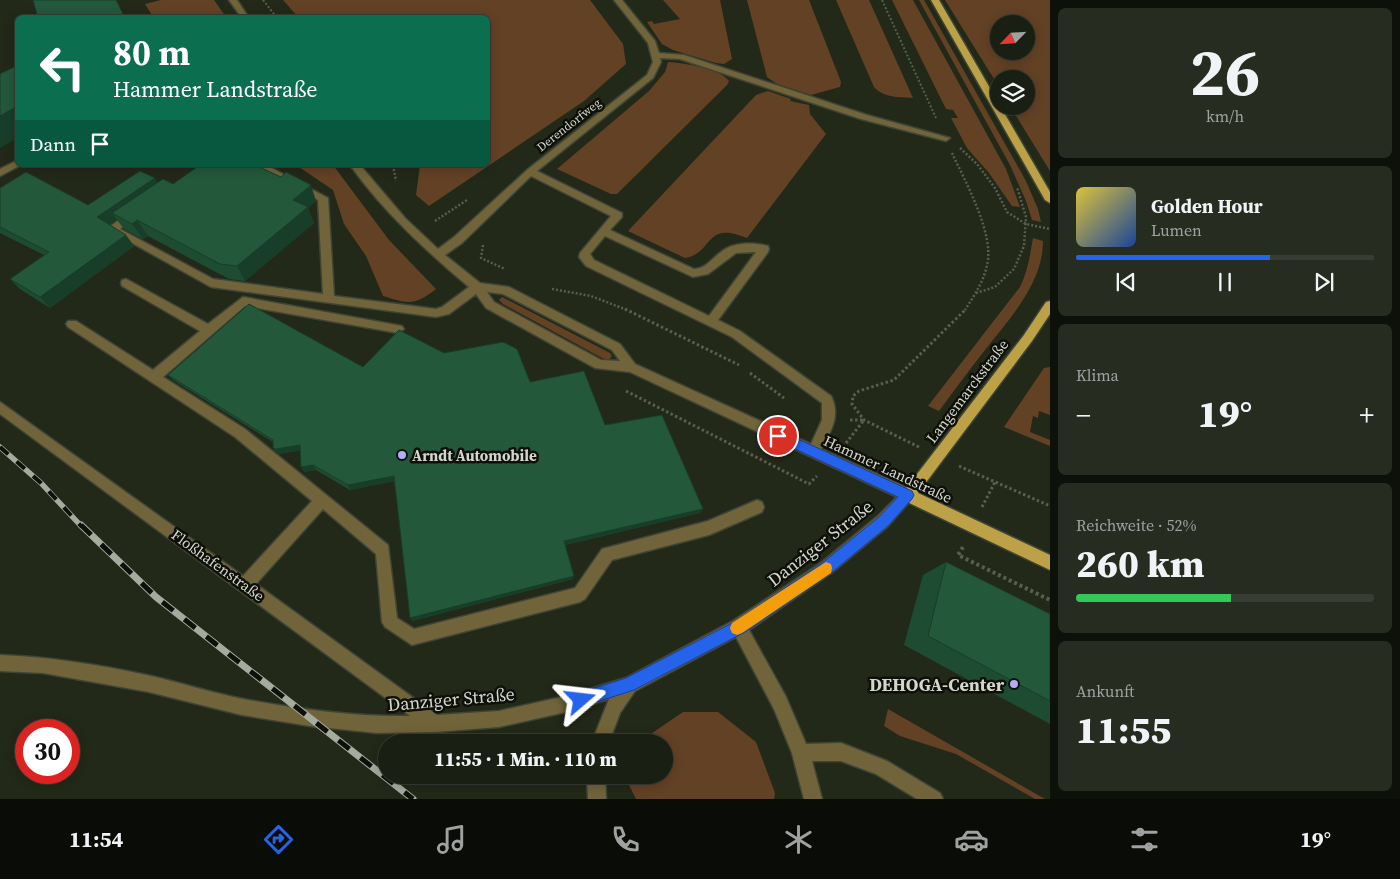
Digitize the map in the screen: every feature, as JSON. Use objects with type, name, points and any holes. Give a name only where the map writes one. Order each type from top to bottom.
[{"type":"main road","points":[[935,0],[1050,200]]},
{"type":"main road","name":"Langemarckstraße","points":[[908,495],[1028,338],[1050,305]]},
{"type":"main road","name":"Hammer Landstraße","points":[[908,495],[1050,563]]},
{"type":"street","points":[[233,0],[244,15]]},
{"type":"street","points":[[618,0],[642,28],[652,43],[656,55],[681,57],[864,117],[946,138]]},
{"type":"street","name":"Derendorfweg","points":[[438,255],[458,240],[530,172],[642,84],[654,69],[657,62],[656,55]]},
{"type":"street","points":[[0,173],[15,165]]},
{"type":"street","points":[[263,167],[323,198],[329,299]]},
{"type":"street","name":"Hammer Landstraße","points":[[357,167],[401,220],[438,255],[477,287],[490,305],[599,365],[631,367],[908,495]]},
{"type":"street","points":[[530,172],[618,215],[584,253],[584,257],[590,263],[736,334],[823,396],[830,405],[831,412],[813,452]]},
{"type":"street","points":[[141,209],[112,230],[211,282],[436,313],[445,311],[477,287]]},
{"type":"street","points":[[603,231],[693,274],[700,274],[706,271],[731,250],[737,248],[764,249],[711,321]]},
{"type":"street","points":[[126,283],[208,330]]},
{"type":"street","name":"Hammer Landstraße","points":[[477,287],[505,290],[513,294],[616,348],[631,367]]},
{"type":"street","points":[[154,377],[243,301],[398,329]]},
{"type":"street","points":[[72,324],[240,433],[383,550],[390,622],[412,637],[580,594],[607,554],[709,528],[757,507]]},
{"type":"street","name":"Floßhafenstraße","points":[[0,407],[435,724]]},
{"type":"street","name":"Danziger Straße","points":[[0,662],[43,665],[149,684],[242,707],[310,718],[377,725],[435,724],[499,719],[566,704],[628,685],[740,627],[826,568],[883,521],[908,495]]},
{"type":"street","points":[[245,585],[321,501]]},
{"type":"street","points":[[740,627],[780,704],[801,753],[813,799]]},
{"type":"street","points":[[604,734],[613,708],[628,685]]},
{"type":"street","points":[[801,753],[841,752],[881,767],[934,799]]},
{"type":"street","points":[[596,784],[597,799]]},
{"type":"path","points":[[263,0],[275,15]]},
{"type":"path","points":[[946,138],[964,151],[977,164],[995,188],[1008,212],[1026,224],[1050,229]]},
{"type":"path","points":[[393,167],[397,183]]},
{"type":"path","points":[[828,420],[864,420],[852,404],[853,396],[859,391],[894,380],[965,310],[976,293],[995,287],[1014,269],[1024,246],[1026,224],[1026,217],[1015,183]]},
{"type":"path","points":[[428,215],[438,224]]},
{"type":"path","points":[[482,258],[514,273]]},
{"type":"path","points":[[546,288],[591,296],[617,305],[728,358],[790,400]]},
{"type":"path","points":[[958,555],[1050,600]]},
{"type":"shaded area","points":[[161,0],[214,0],[225,15],[152,15],[145,4]]},
{"type":"shaded area","points":[[283,0],[590,0],[623,44],[626,64],[584,101],[490,165],[490,15],[296,15]]},
{"type":"shaded area","points":[[663,0],[720,0],[732,59],[724,64],[716,63],[673,50],[662,44],[647,22],[652,21],[654,24],[680,19]]},
{"type":"shaded area","points":[[747,0],[809,0],[841,82],[840,87],[811,95],[777,84],[767,77]]},
{"type":"shaded area","points":[[836,0],[869,0],[913,98],[887,95],[874,87]]},
{"type":"shaded area","points":[[892,0],[913,0],[1006,169],[1020,207],[1012,206],[989,173],[967,148],[951,118],[958,118],[953,110],[946,109]]},
{"type":"shaded area","points":[[919,0],[924,0],[1026,181],[1038,209],[1041,222],[1032,220],[1010,165]]},
{"type":"shaded area","points":[[945,0],[1050,0],[1050,171],[1016,115],[1035,115],[1035,70],[990,70],[990,72]]},
{"type":"shaded area","points":[[668,62],[692,65],[710,70],[724,76],[729,81],[617,194],[611,194],[557,169],[649,91],[665,72]]},
{"type":"shaded area","points":[[768,91],[791,99],[790,101],[809,105],[810,114],[826,134],[747,238],[733,233],[716,235],[701,250],[685,258],[628,231],[756,95]]},
{"type":"shaded area","points":[[299,167],[334,167],[389,240],[436,289],[422,298],[411,302],[399,301],[383,296],[366,256],[344,224],[333,190]]},
{"type":"shaded area","points":[[420,167],[487,167],[429,206],[416,195]]},
{"type":"shaded area","points":[[1033,238],[1043,241],[1041,257],[1037,272],[1023,300],[939,411],[928,406],[1020,287],[1027,269]]},
{"type":"shaded area","points":[[502,297],[610,353],[612,356],[609,360],[604,359],[503,304],[499,300]]},
{"type":"shaded area","points":[[1050,367],[1050,415],[1039,411],[1038,418],[1033,416],[1030,432],[1050,440],[1050,446],[1004,427],[1044,368]]},
{"type":"shaded area","points":[[888,709],[1045,799],[1035,799],[956,754],[900,736],[884,726]]},
{"type":"shaded area","points":[[683,712],[718,712],[756,742],[775,793],[774,799],[636,799],[629,784],[673,784],[673,734],[651,734]]},
{"type":"building","points":[[33,0],[116,0],[124,15],[37,15]]},
{"type":"building","points":[[15,66],[15,108],[0,116],[0,74]]},
{"type":"building","points":[[197,167],[259,167],[281,177],[286,172],[311,185],[293,200],[308,207],[237,266],[220,264],[137,220],[132,224],[112,213],[163,179],[173,184]]},
{"type":"building","points":[[140,171],[155,178],[97,217],[126,235],[40,297],[10,279],[49,252],[0,227],[0,188],[26,172],[88,205]]},
{"type":"building","points":[[249,304],[363,367],[399,330],[444,353],[503,342],[517,349],[530,382],[584,371],[605,425],[662,415],[703,509],[564,541],[574,576],[410,618],[394,476],[348,485],[313,465],[301,467],[300,445],[273,448],[273,440],[168,375]]},
{"type":"building","name":"DEHOGA-Center","points":[[946,562],[1050,614],[1050,701],[928,636]]},
{"type":"railway","points":[[0,447],[41,483],[82,527]]},
{"type":"railway","points":[[81,525],[156,597],[413,799]]},
{"type":"slow traffic","points":[[737,628],[826,568]]},
{"type":"place","name":"Arndt Automobile","points":[[402,455]]},
{"type":"place","name":"DEHOGA-Center","points":[[1014,684]]},
{"type":"route","points":[[581,700],[628,685],[740,627],[826,568],[883,521],[908,495],[778,436]]}]
